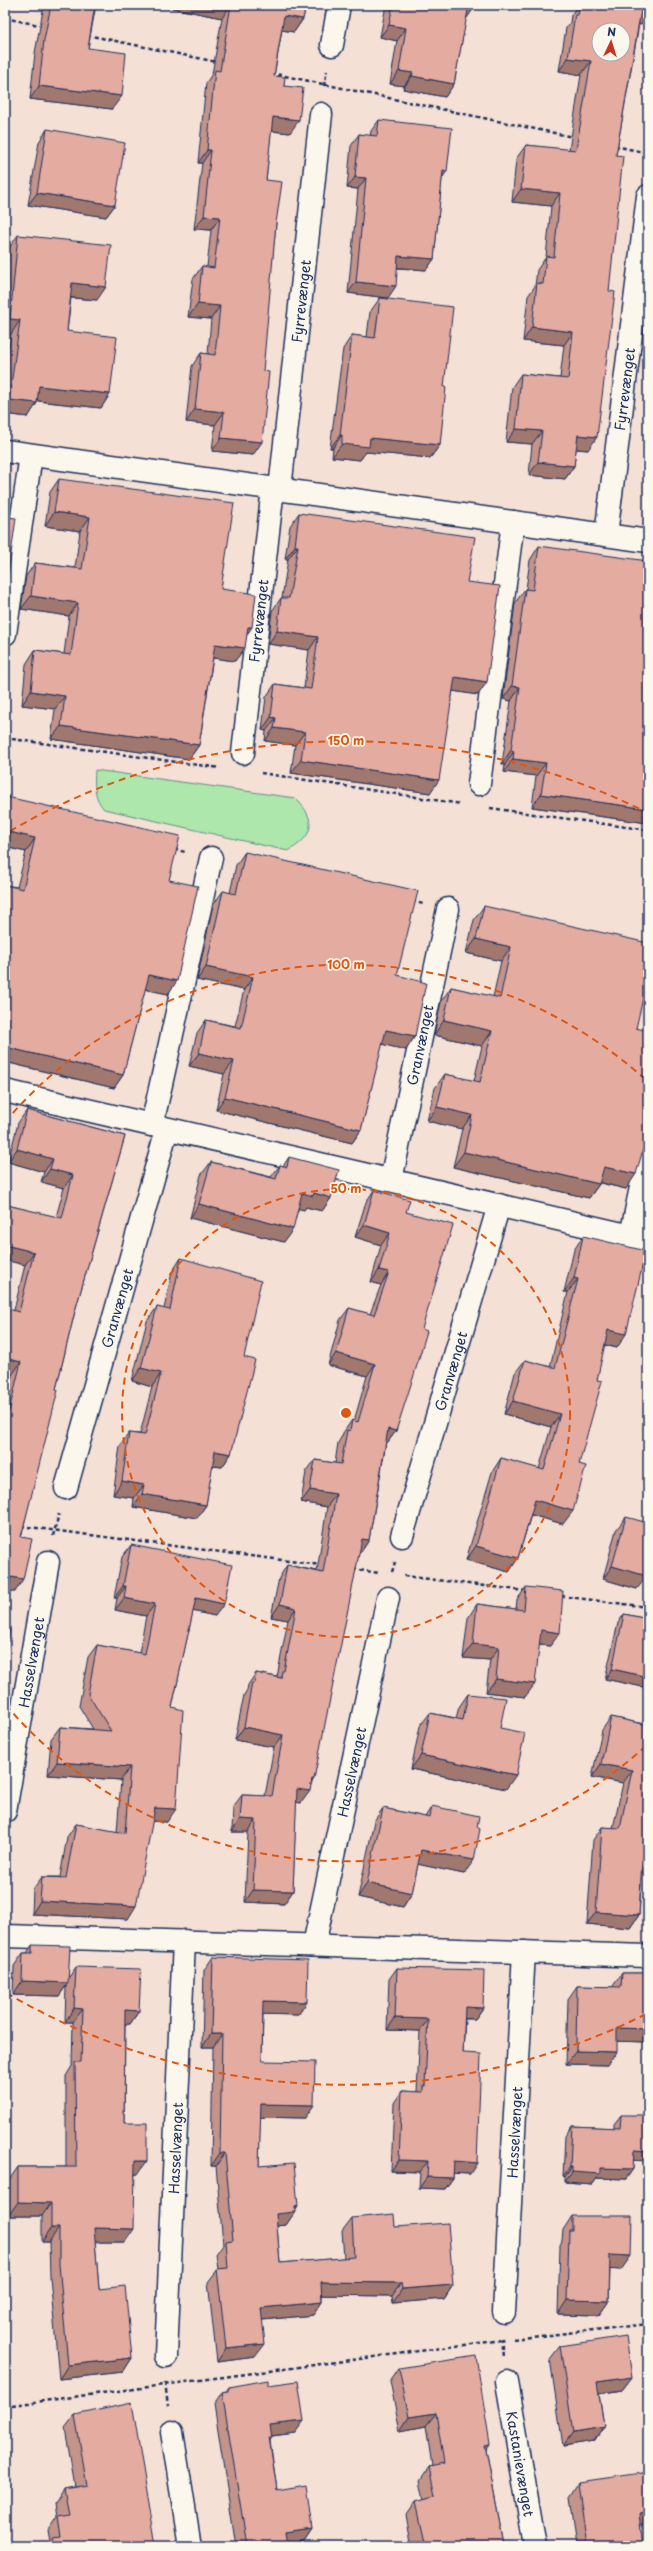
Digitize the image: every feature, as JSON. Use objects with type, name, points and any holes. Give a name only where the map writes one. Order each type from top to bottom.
[{"type":"street","points":[[332,45],[339,5]]},
{"type":"street","name":"Fyrrevænget","points":[[243,753],[321,114]]},
{"type":"street","name":"Fyrrevænget","points":[[606,535],[648,196]]},
{"type":"street","points":[[5,451],[648,541]]},
{"type":"street","points":[[5,634],[31,455]]},
{"type":"street","points":[[479,784],[513,522]]},
{"type":"street","name":"Granvænget","points":[[66,1488],[160,1127],[212,858]]},
{"type":"street","name":"Granvænget","points":[[391,1180],[448,909]]},
{"type":"street","points":[[5,1091],[640,1238],[648,1153]]},
{"type":"street","name":"Granvænget","points":[[402,1536],[499,1205]]},
{"type":"street","name":"Hasselvænget","points":[[5,1810],[48,1562]]},
{"type":"street","name":"Hasselvænget","points":[[314,1945],[388,1598]]},
{"type":"street","points":[[5,1936],[648,1956]]},
{"type":"street","name":"Hasselvænget","points":[[166,2356],[184,1941]]},
{"type":"street","name":"Hasselvænget","points":[[504,2312],[524,1952]]},
{"type":"street","name":"Kastanievænget","points":[[507,2382],[535,2546]]},
{"type":"street","points":[[172,2432],[190,2546]]},
{"type":"path","points":[[5,18],[44,26]]},
{"type":"path","points":[[83,34],[223,64]]},
{"type":"path","points":[[321,114],[324,85],[332,45]]},
{"type":"path","points":[[270,73],[579,138]]},
{"type":"path","points":[[610,144],[648,152]]},
{"type":"path","points":[[6,737],[226,768]]},
{"type":"path","points":[[257,773],[470,805]]},
{"type":"path","points":[[485,808],[648,830]]},
{"type":"path","points":[[166,847],[212,858]]},
{"type":"path","points":[[410,901],[448,909]]},
{"type":"path","points":[[48,1562],[54,1530],[66,1488]]},
{"type":"path","points":[[19,1526],[321,1565]]},
{"type":"path","points":[[392,1574],[402,1536]]},
{"type":"path","points":[[344,1568],[531,1592]]},
{"type":"path","points":[[555,1595],[648,1607]]},
{"type":"path","points":[[504,2312],[502,2340],[507,2382]]},
{"type":"path","points":[[5,2406],[502,2340],[648,2324]]},
{"type":"path","points":[[166,2356],[165,2385],[172,2432]]},
{"type":"green space","points":[[95,770],[295,798],[307,813],[310,820],[310,827],[304,839],[288,851],[104,809],[96,796]]},
{"type":"building","points":[[51,5],[95,5],[88,48],[126,53],[122,96],[39,86],[44,40]]},
{"type":"building","points":[[231,5],[306,5],[303,19],[284,16],[274,76],[285,77],[284,86],[303,88],[299,120],[273,117],[266,180],[282,182],[276,223],[263,371],[269,372],[262,442],[221,438],[224,412],[195,409],[201,353],[215,355],[220,306],[198,304],[202,266],[214,268],[220,217],[204,216],[211,150],[207,150],[215,70],[220,71]]},
{"type":"building","points":[[393,5],[469,5],[454,84],[412,76],[413,73],[399,71],[406,28],[389,25]]},
{"type":"building","points":[[580,5],[648,5],[648,11],[641,10],[616,155],[623,156],[609,291],[615,292],[597,437],[578,435],[574,466],[538,462],[542,431],[516,429],[521,374],[568,379],[573,332],[532,327],[537,283],[543,284],[546,256],[554,257],[560,193],[521,189],[526,145],[576,150],[591,61],[568,58],[575,15],[578,15]]},
{"type":"building","points":[[379,120],[452,128],[447,171],[443,170],[434,259],[398,256],[396,286],[356,282],[366,178],[355,177],[359,134],[377,136]]},
{"type":"building","points":[[47,129],[125,143],[115,205],[37,193]]},
{"type":"building","points":[[18,235],[111,245],[106,287],[72,283],[67,331],[117,337],[110,394],[39,386],[37,403],[9,400],[20,320],[10,319]]},
{"type":"building","points":[[380,298],[453,307],[444,387],[446,387],[440,445],[370,438],[369,447],[342,444],[342,435],[340,435],[352,335],[375,338]]},
{"type":"building","points":[[59,479],[234,503],[221,589],[256,594],[252,627],[248,627],[245,648],[215,644],[199,745],[61,726],[65,696],[31,691],[35,650],[71,655],[78,603],[31,596],[35,563],[82,569],[90,517],[54,512]]},
{"type":"building","points":[[299,513],[475,537],[467,582],[500,586],[487,682],[455,677],[439,780],[301,760],[305,732],[274,728],[276,718],[271,717],[275,684],[311,689],[318,637],[277,631],[281,598],[289,598],[298,546],[295,546]]},
{"type":"building","points":[[5,517],[16,518],[5,597]]},
{"type":"building","points":[[539,546],[648,561],[648,809],[541,794],[546,763],[513,759],[514,751],[511,750],[520,687],[512,686],[525,589],[533,590]]},
{"type":"building","points":[[7,797],[180,836],[169,880],[198,886],[177,981],[149,975],[123,1075],[5,1047],[5,885],[23,889],[35,838],[5,831],[5,807]]},
{"type":"building","points":[[245,852],[418,891],[397,975],[426,983],[415,1036],[386,1030],[361,1130],[225,1097],[234,1061],[199,1053],[206,1020],[241,1028],[253,977],[206,967],[223,891],[236,894]]},
{"type":"building","points":[[484,906],[648,943],[648,977],[636,1028],[648,1031],[648,1132],[636,1174],[604,1167],[599,1184],[464,1152],[472,1115],[437,1107],[445,1074],[480,1082],[492,1031],[444,1020],[451,987],[500,998],[511,947],[476,939]]},
{"type":"building","points":[[27,1110],[125,1136],[75,1311],[56,1389],[58,1390],[21,1537],[32,1539],[23,1579],[11,1577],[5,1607],[5,1410],[9,1411],[21,1362],[5,1358],[5,1308],[19,1312],[34,1252],[5,1245],[5,1214],[7,1205],[62,1218],[73,1175],[50,1169],[53,1159],[17,1149]]},
{"type":"building","points":[[289,1157],[339,1170],[331,1198],[314,1193],[313,1196],[302,1193],[293,1229],[199,1204],[211,1162],[276,1179],[280,1165],[287,1167]]},
{"type":"building","points":[[374,1190],[410,1200],[406,1212],[453,1225],[422,1329],[427,1331],[414,1375],[396,1431],[388,1429],[369,1540],[362,1539],[314,1779],[312,1779],[310,1791],[297,1789],[293,1891],[253,1890],[256,1820],[240,1819],[242,1795],[272,1796],[283,1735],[244,1727],[252,1683],[255,1683],[256,1673],[281,1678],[282,1671],[284,1671],[296,1608],[280,1604],[287,1565],[323,1573],[336,1494],[310,1490],[315,1460],[341,1464],[347,1430],[350,1431],[352,1420],[358,1422],[375,1364],[336,1353],[349,1308],[374,1315],[389,1272],[379,1270],[390,1233],[364,1225]]},
{"type":"building","points":[[583,1236],[646,1251],[626,1334],[608,1330],[597,1380],[602,1381],[579,1464],[586,1466],[573,1511],[535,1500],[518,1558],[476,1546],[501,1458],[544,1470],[560,1414],[513,1401],[525,1360],[555,1368],[578,1279],[574,1278]]},
{"type":"building","points":[[181,1258],[261,1281],[244,1357],[255,1360],[231,1454],[215,1451],[206,1505],[142,1494],[144,1485],[122,1481],[129,1433],[145,1435],[161,1373],[141,1368],[157,1307],[170,1310]]},
{"type":"building","points":[[626,1517],[648,1523],[647,1576],[612,1566]]},
{"type":"building","points":[[131,1545],[232,1565],[224,1604],[196,1598],[172,1707],[183,1710],[176,1809],[155,1808],[136,1906],[40,1901],[42,1877],[66,1878],[76,1824],[125,1833],[130,1767],[57,1762],[60,1727],[111,1731],[88,1694],[97,1645],[145,1654],[155,1604],[124,1598],[126,1586],[123,1586]]},
{"type":"building","points":[[526,1587],[563,1591],[560,1633],[541,1630],[535,1684],[496,1679],[499,1647],[473,1644],[477,1604],[524,1610]]},
{"type":"building","points":[[624,1614],[648,1619],[648,1677],[612,1669]]},
{"type":"building","points":[[5,1629],[10,1630],[5,1657]]},
{"type":"building","points":[[468,1694],[506,1698],[500,1728],[525,1733],[516,1775],[421,1755],[430,1713],[463,1720]]},
{"type":"building","points":[[611,1717],[648,1725],[648,1860],[642,1860],[639,1915],[596,1912],[602,1827],[620,1828],[632,1770],[601,1764]]},
{"type":"building","points":[[432,1806],[479,1816],[477,1827],[480,1829],[474,1860],[421,1850],[412,1893],[367,1883],[383,1808],[430,1818]]},
{"type":"building","points":[[32,1945],[70,1946],[68,1983],[22,1981],[23,1953],[32,1953]]},
{"type":"building","points":[[213,1957],[308,1960],[307,2002],[263,2001],[262,2061],[315,2062],[314,2105],[261,2104],[259,2166],[294,2163],[298,2206],[295,2207],[295,2212],[276,2214],[280,2263],[354,2257],[352,2218],[394,2214],[395,2227],[448,2223],[453,2285],[402,2289],[401,2283],[321,2282],[322,2302],[261,2308],[265,2344],[226,2348],[217,2269],[228,2268],[226,2241],[233,2240],[225,2153],[220,2153],[222,2034],[211,2034]]},
{"type":"building","points":[[76,1967],[141,1969],[139,2011],[125,2010],[124,2123],[147,2123],[147,2161],[135,2161],[134,2229],[94,2228],[99,2289],[125,2286],[132,2358],[68,2365],[59,2264],[59,2228],[51,2228],[51,2203],[18,2202],[18,2167],[76,2167],[75,2062],[81,2062],[83,2009],[74,2008]]},
{"type":"building","points":[[397,1968],[484,1970],[483,2008],[465,2007],[463,2053],[481,2054],[477,2163],[454,2161],[453,2178],[427,2177],[428,2161],[399,2160],[402,2091],[423,2092],[423,2086],[425,2086],[428,2019],[395,2018]]},
{"type":"building","points":[[622,1973],[648,1973],[648,2029],[617,2028],[617,2052],[576,2051],[577,1986],[621,1987]]},
{"type":"building","points":[[621,2115],[648,2115],[648,2151],[634,2150],[633,2169],[600,2168],[600,2174],[572,2172],[572,2167],[570,2167],[572,2126],[620,2128]]},
{"type":"building","points":[[572,2216],[632,2216],[631,2256],[610,2255],[609,2301],[567,2300],[569,2231],[572,2231]]},
{"type":"building","points":[[626,2336],[632,2377],[597,2382],[604,2427],[573,2432],[560,2346]]},
{"type":"building","points":[[476,2356],[490,2444],[485,2445],[504,2545],[425,2546],[415,2501],[435,2496],[429,2467],[444,2464],[436,2413],[409,2417],[399,2368]]},
{"type":"building","points":[[268,2380],[268,2385],[298,2381],[304,2421],[270,2425],[272,2437],[269,2437],[277,2490],[306,2485],[312,2529],[285,2533],[287,2546],[247,2546],[222,2392],[229,2391],[229,2387]]},
{"type":"building","points":[[132,2403],[156,2546],[54,2546],[53,2537],[61,2536],[58,2515],[69,2513],[64,2489],[87,2485],[75,2415]]},
{"type":"building","points":[[648,2472],[648,2513],[639,2514],[643,2546],[588,2546],[579,2482]]}]
